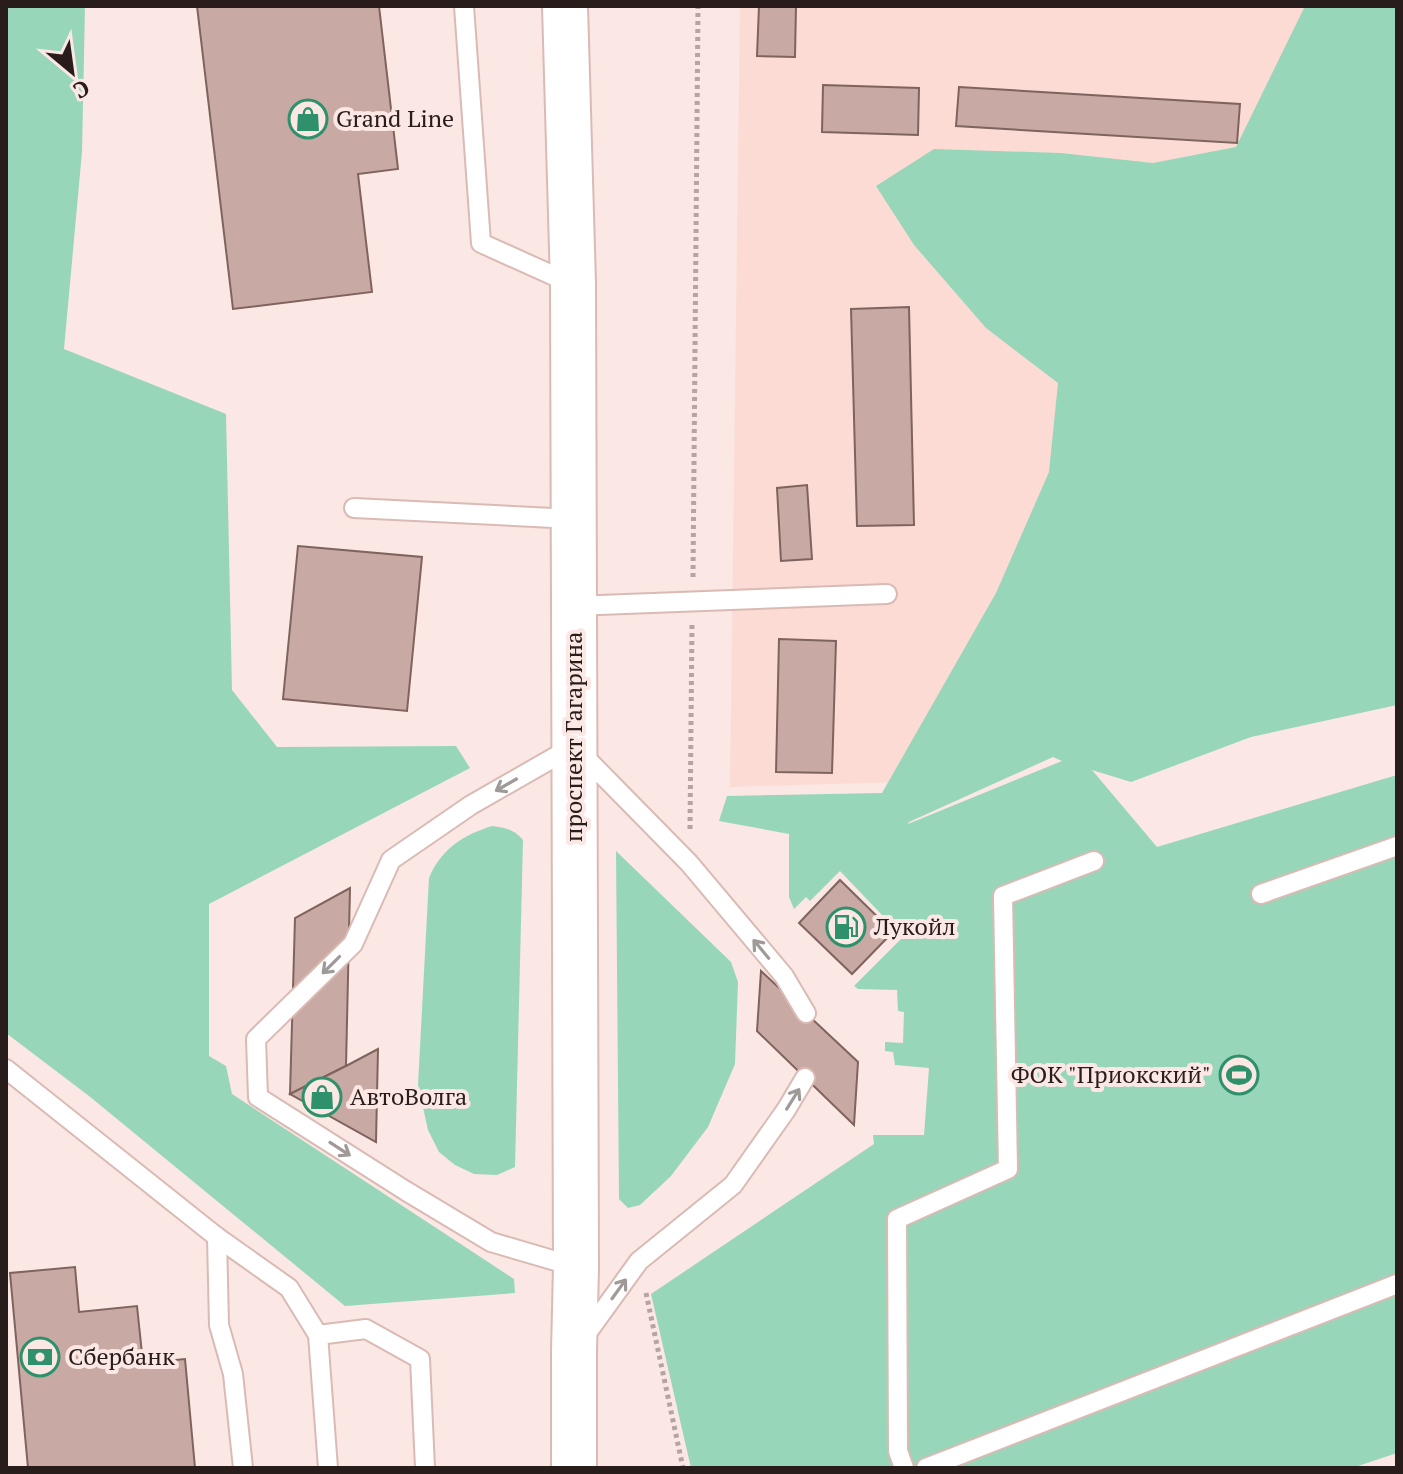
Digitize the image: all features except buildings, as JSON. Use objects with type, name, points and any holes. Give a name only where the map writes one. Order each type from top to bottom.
[{"type":"main road","name":"проспект Гагарина","points":[[565,6],[573,284],[574,1468]]},
{"type":"lane","points":[[464,6],[481,243],[573,284]]},
{"type":"lane","points":[[354,508],[573,519]]},
{"type":"lane","points":[[573,606],[887,594]]},
{"type":"lane","points":[[576,1267],[491,1242],[258,1097],[256,1039],[353,944],[391,860],[471,805],[574,746],[689,863],[784,976],[806,1013]]},
{"type":"lane","points":[[1261,894],[1397,846]]},
{"type":"lane","points":[[904,1468],[898,1451],[897,1219],[1008,1169],[1003,896],[1094,861]]},
{"type":"lane","points":[[6,1069],[217,1237],[289,1288],[318,1335],[328,1468]]},
{"type":"lane","points":[[574,1352],[639,1261],[733,1185],[805,1078]]},
{"type":"lane","points":[[217,1237],[219,1325],[233,1374],[243,1468]]},
{"type":"lane","points":[[926,1468],[1397,1284]]},
{"type":"lane","points":[[318,1335],[366,1329],[420,1359],[425,1468]]},
{"type":"path","points":[[689,863],[698,6]]},
{"type":"path","points":[[639,1261],[683,1468]]},
{"type":"shaded area","points":[[740,6],[1318,6],[900,782],[730,787]]},
{"type":"green space","points":[[6,6],[85,6],[82,152],[64,349],[226,414],[232,690],[277,747],[456,746],[470,768],[209,904],[209,1056],[226,1066],[232,1094],[514,1279],[515,1293],[345,1306],[89,1096],[6,1033]]},
{"type":"green space","points":[[1305,6],[1397,6],[1397,705],[1251,737],[1131,782],[1092,770],[1157,847],[1397,775],[1397,1453],[1352,1468],[691,1468],[651,1294],[874,1144],[873,1135],[924,1135],[929,1068],[895,1065],[893,1052],[885,1051],[885,1042],[903,1043],[904,1012],[898,1011],[897,990],[858,989],[854,986],[903,937],[840,871],[810,901],[806,897],[794,909],[789,897],[789,834],[719,821],[727,796],[882,793],[996,593],[1049,472],[1058,383],[986,328],[914,245],[876,186],[934,149],[1061,153],[1153,163],[1236,147]],"holes":[[[1053,757],[1062,761],[908,824]]]},
{"type":"green space","points":[[492,826],[513,831],[523,840],[515,1167],[497,1175],[474,1174],[455,1165],[439,1152],[428,1130],[418,1085],[429,878],[454,844]]},
{"type":"green space","points":[[616,851],[731,962],[738,982],[735,1064],[708,1127],[671,1176],[640,1205],[628,1208],[619,1199]]},
{"type":"place","name":"Grand Line","points":[[308,119]]},
{"type":"place","name":"Лукойл","points":[[846,927]]},
{"type":"place","name":"ФОК \"Приокский\"","points":[[1239,1075]]},
{"type":"place","name":"АвтоВолга","points":[[322,1097]]},
{"type":"place","name":"Сбербанк","points":[[40,1357]]}]
